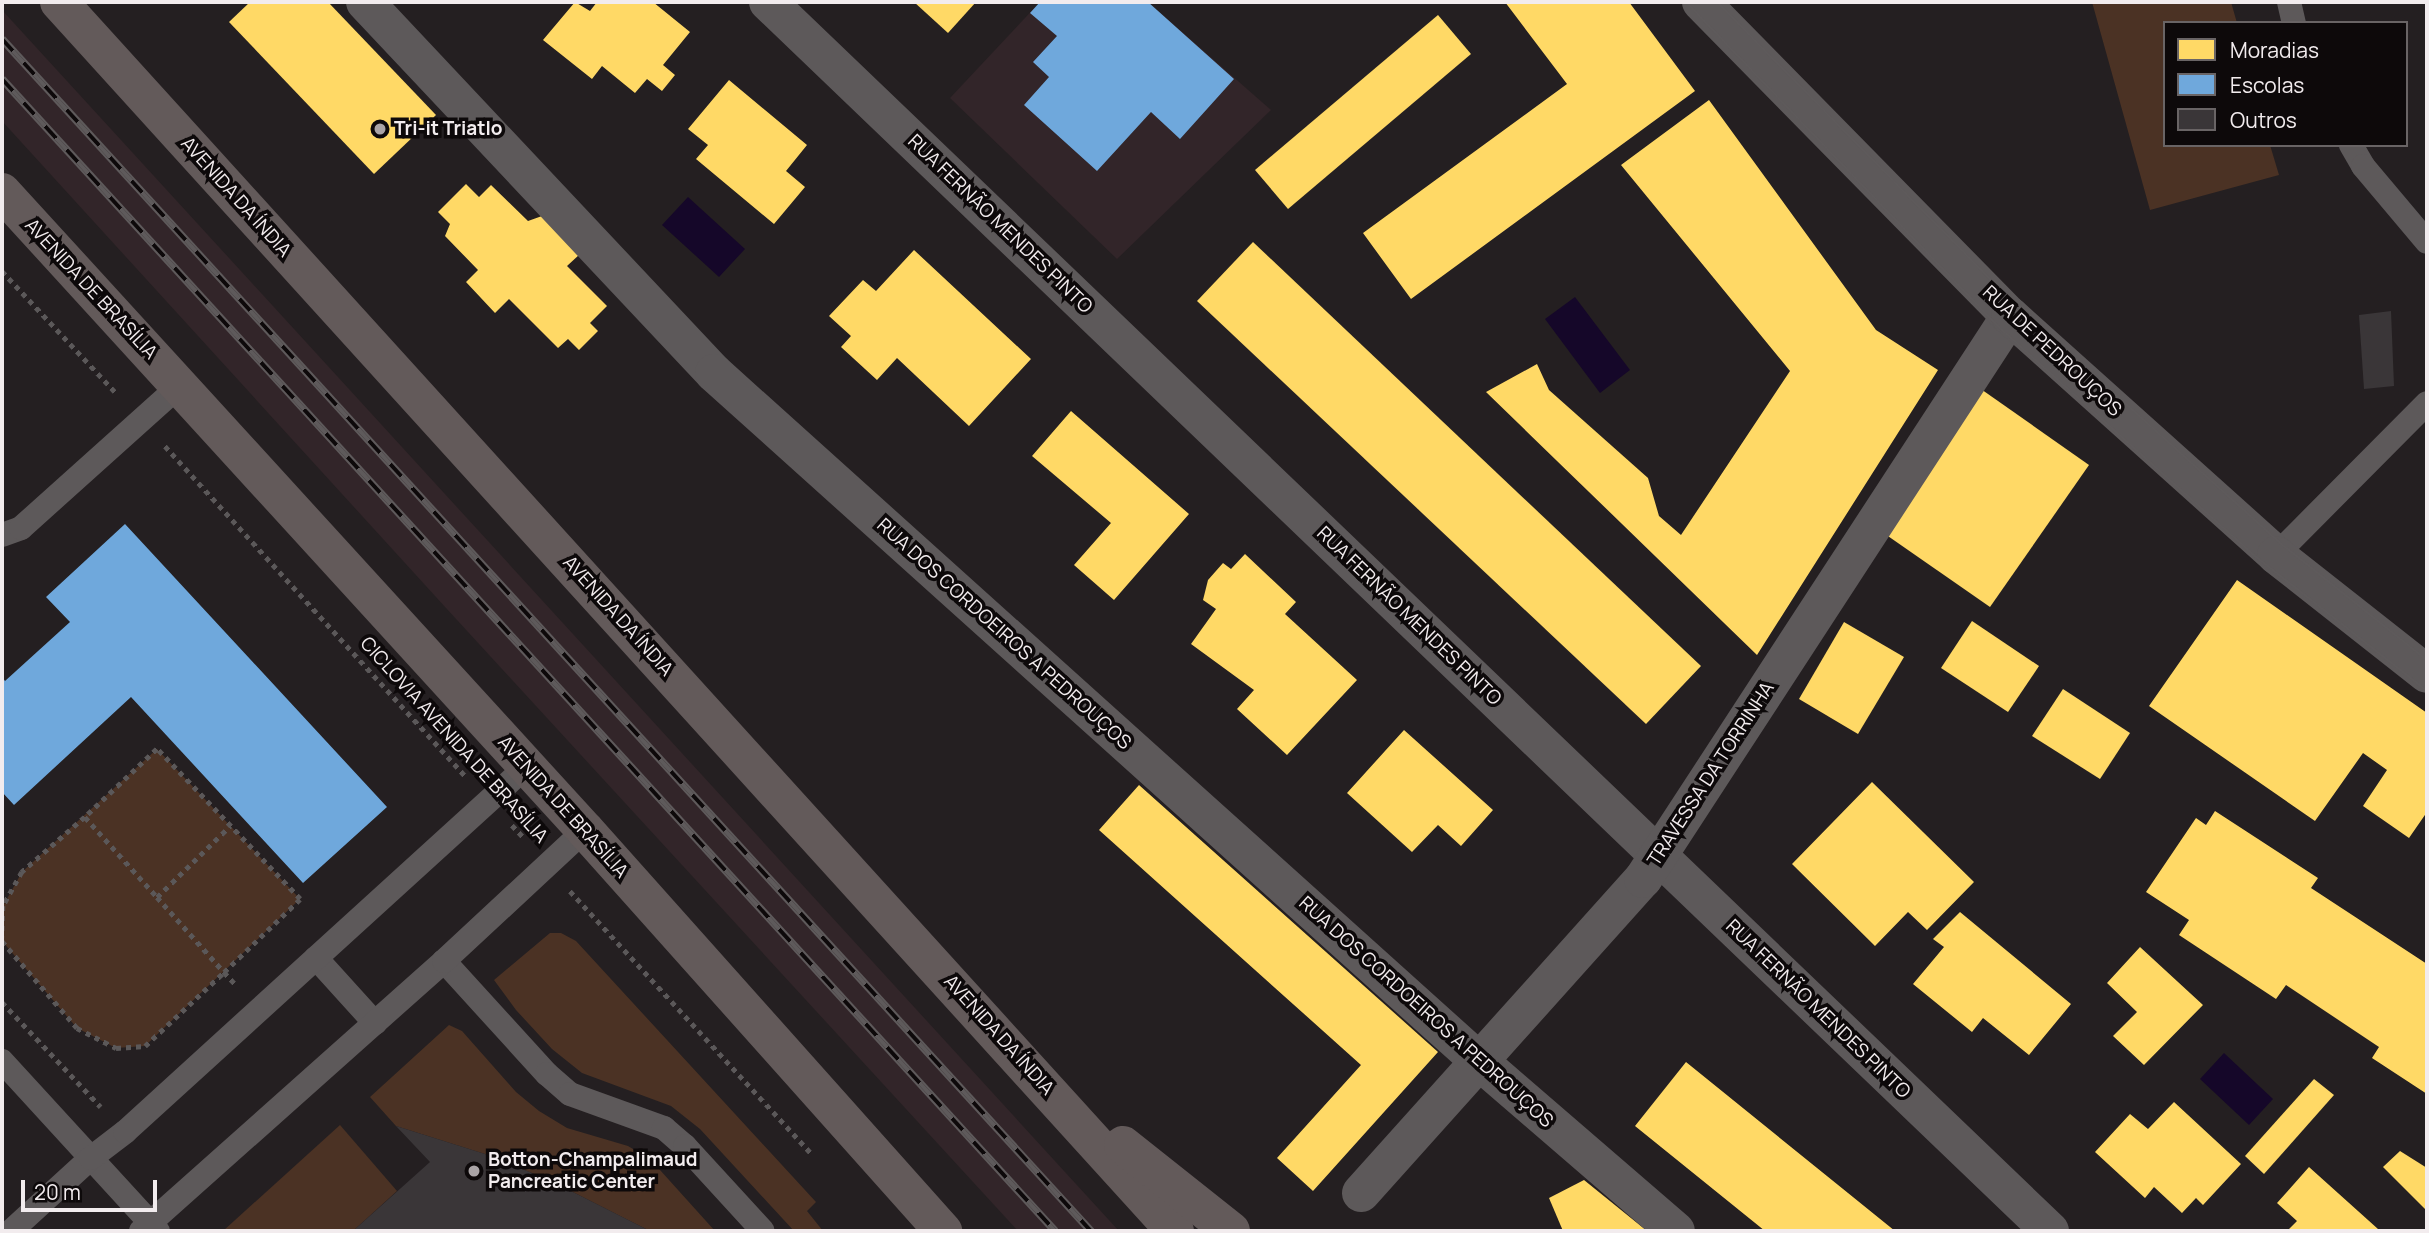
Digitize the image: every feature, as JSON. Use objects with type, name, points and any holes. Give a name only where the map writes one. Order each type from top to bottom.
[{"type":"main road","name":"AVENIDA DA ÍNDIA","points":[[59,2],[1175,1231]]},
{"type":"main road","name":"AVENIDA DE BRASÍLIA","points":[[2,192],[585,830],[943,1231]]},
{"type":"main road","points":[[1036,1075],[1231,1231]]},
{"type":"street","name":"RUA DOS CORDOEIROS A PEDROUÇOS","points":[[365,2],[714,373],[1479,1061],[1676,1231]]},
{"type":"street","name":"RUA FERNÃO MENDES PINTO","points":[[768,2],[2050,1231]]},
{"type":"street","name":"RUA DE PEDROUÇOS","points":[[1701,2],[2010,316],[2276,555],[2427,674]]},
{"type":"street","name":"TRAVESSA DA TORRINHA","points":[[1361,1193],[1643,878],[2010,316]]},
{"type":"lane","points":[[2289,2],[2294,21]]},
{"type":"lane","points":[[2352,147],[2363,166],[2427,242]]},
{"type":"lane","points":[[2,535],[22,528],[179,386]]},
{"type":"lane","points":[[2276,555],[2427,403]]},
{"type":"lane","points":[[11,1231],[91,1158],[125,1132],[527,766]]},
{"type":"lane","points":[[2,1061],[91,1158],[150,1229],[585,830]]},
{"type":"lane","points":[[316,958],[375,1023]]},
{"type":"lane","points":[[444,961],[547,1074],[570,1094],[664,1128],[685,1146],[763,1231]]},
{"type":"path","name":"CICLOVIA AVENIDA DE BRASÍLIA","points":[[2,271],[303,595],[817,1159]]},
{"type":"path","points":[[157,749],[300,899],[145,1046],[116,1048],[77,1028],[2,941],[3,906],[22,872],[85,817],[157,749]]},
{"type":"path","points":[[85,817],[259,1010]]},
{"type":"path","points":[[157,897],[230,826]]},
{"type":"shaded area","points":[[1040,2],[1148,2],[1271,110],[1117,259],[950,98]]},
{"type":"shaded area","points":[[2092,2],[2231,2],[2236,21],[2163,21],[2163,147],[2271,147],[2279,175],[2150,210]]},
{"type":"shaded area","points":[[2,10],[1119,1231],[1018,1231],[446,608],[2,121]]},
{"type":"shaded area","points":[[688,197],[745,249],[719,277],[662,225]]},
{"type":"shaded area","points":[[1575,297],[1630,370],[1600,393],[1545,319]]},
{"type":"shaded area","points":[[157,749],[300,899],[145,1046],[116,1048],[77,1028],[2,941],[3,906],[22,872]]},
{"type":"shaded area","points":[[550,933],[561,933],[576,941],[816,1202],[807,1211],[823,1231],[794,1231],[700,1129],[671,1106],[582,1073],[552,1049],[516,1010],[494,980]]},
{"type":"shaded area","points":[[449,1025],[462,1031],[516,1092],[539,1111],[567,1128],[628,1146],[651,1160],[715,1231],[650,1231],[549,1180],[485,1154],[396,1126],[370,1097]]},
{"type":"shaded area","points":[[2224,1053],[2273,1099],[2249,1125],[2200,1079]]},
{"type":"shaded area","points":[[340,1125],[397,1191],[353,1231],[223,1231]]},
{"type":"building: Moradias","points":[[250,2],[328,2],[436,115],[374,174],[229,22]]},
{"type":"building: Moradias","points":[[575,2],[590,11],[597,2],[653,2],[690,32],[663,65],[675,75],[662,91],[647,79],[635,93],[602,66],[592,79],[543,40]]},
{"type":"building: Moradias","points":[[914,2],[976,2],[948,33]]},
{"type":"building: Moradias","points":[[1505,2],[1629,2],[1695,91],[1411,299],[1363,233],[1567,84]]},
{"type":"building: Moradias","points":[[1438,15],[1471,54],[1288,209],[1255,170]]},
{"type":"building: Moradias","points":[[729,80],[807,145],[786,171],[805,187],[774,224],[696,159],[708,145],[688,129]]},
{"type":"building: Moradias","points":[[1709,100],[1876,330],[1938,370],[1757,655],[1486,392],[1537,364],[1549,390],[1648,478],[1659,516],[1681,535],[1790,371],[1621,165]]},
{"type":"building: Moradias","points":[[466,184],[479,197],[491,185],[528,221],[542,216],[580,254],[567,266],[607,306],[590,323],[598,331],[579,350],[568,339],[558,348],[509,299],[495,313],[466,282],[478,270],[445,236],[450,224],[438,212]]},
{"type":"building: Moradias","points":[[1253,242],[1701,666],[1646,724],[1197,301]]},
{"type":"building: Moradias","points":[[914,250],[1031,359],[969,426],[897,358],[877,380],[841,347],[851,336],[829,316],[863,280],[876,291]]},
{"type":"building: Moradias","points":[[1978,387],[2089,465],[1990,607],[1885,534]]},
{"type":"building: Moradias","points":[[1071,411],[1189,514],[1114,600],[1074,565],[1111,523],[1032,456]]},
{"type":"building: Moradias","points":[[1245,554],[1296,602],[1285,614],[1357,680],[1287,755],[1237,709],[1254,690],[1191,644],[1216,609],[1203,600],[1208,580],[1223,563],[1231,569]]},
{"type":"building: Moradias","points":[[2237,580],[2427,713],[2427,812],[2409,838],[2363,806],[2387,770],[2363,753],[2315,821],[2149,706]]},
{"type":"building: Moradias","points":[[1972,621],[2039,666],[2008,712],[1941,668]]},
{"type":"building: Moradias","points":[[1844,622],[1904,657],[1858,734],[1799,699]]},
{"type":"building: Moradias","points":[[2063,689],[2130,733],[2100,779],[2032,736]]},
{"type":"building: Moradias","points":[[1404,730],[1493,810],[1461,846],[1438,825],[1412,852],[1347,793]]},
{"type":"building: Moradias","points":[[1872,782],[1974,882],[1927,930],[1908,912],[1875,946],[1792,864]]},
{"type":"building: Moradias","points":[[1139,785],[1438,1052],[1313,1191],[1277,1158],[1361,1065],[1099,830]]},
{"type":"building: Moradias","points":[[2215,811],[2318,878],[2311,888],[2427,964],[2427,1094],[2372,1058],[2379,1047],[2286,985],[2276,999],[2179,935],[2189,920],[2146,892],[2196,818],[2206,825]]},
{"type":"building: Moradias","points":[[1960,912],[2071,1004],[2029,1055],[1983,1018],[1972,1032],[1913,984],[1944,947],[1933,939]]},
{"type":"building: Moradias","points":[[2140,947],[2203,1005],[2144,1065],[2113,1036],[2137,1012],[2107,983]]},
{"type":"building: Moradias","points":[[1686,1062],[1895,1231],[1765,1231],[1635,1126]]},
{"type":"building: Moradias","points":[[2314,1079],[2334,1095],[2264,1174],[2245,1156]]},
{"type":"building: Moradias","points":[[2174,1102],[2241,1164],[2203,1205],[2196,1198],[2182,1213],[2154,1187],[2145,1198],[2095,1152],[2130,1114],[2148,1129]]},
{"type":"building: Moradias","points":[[2400,1151],[2427,1168],[2427,1211],[2383,1167]]},
{"type":"building: Moradias","points":[[2309,1167],[2378,1229],[2287,1231],[2297,1221],[2277,1203]]},
{"type":"building: Moradias","points":[[1584,1180],[1647,1231],[1563,1231],[1549,1198]]},
{"type":"building: Escolas","points":[[1040,2],[1148,2],[1234,79],[1180,139],[1151,112],[1097,171],[1024,105],[1049,77],[1033,62],[1057,36],[1030,13]]},
{"type":"building: Escolas","points":[[125,524],[387,807],[303,883],[131,697],[14,805],[2,792],[2,677],[5,681],[70,622],[46,597]]},
{"type":"building: Outros","points":[[2391,311],[2394,386],[2364,389],[2359,315]]},
{"type":"building: Outros","name":"Botton-Champalimaud Pancreatic Center","points":[[396,1126],[485,1154],[549,1180],[650,1231],[353,1231],[430,1162]]},
{"type":"tram line","points":[[1686,2],[2001,329],[2255,556],[2427,691]]},
{"type":"tram line","points":[[1717,2],[2016,305],[2284,546],[2427,660]]},
{"type":"railway","points":[[2,39],[1091,1231]]},
{"type":"railway","points":[[2,79],[1055,1231]]},
{"type":"place","name":"Tri-it Triatlo","points":[[380,129]]},
{"type":"place","name":"Botton-Champalimaud Pancreatic Center","points":[[474,1171]]}]
